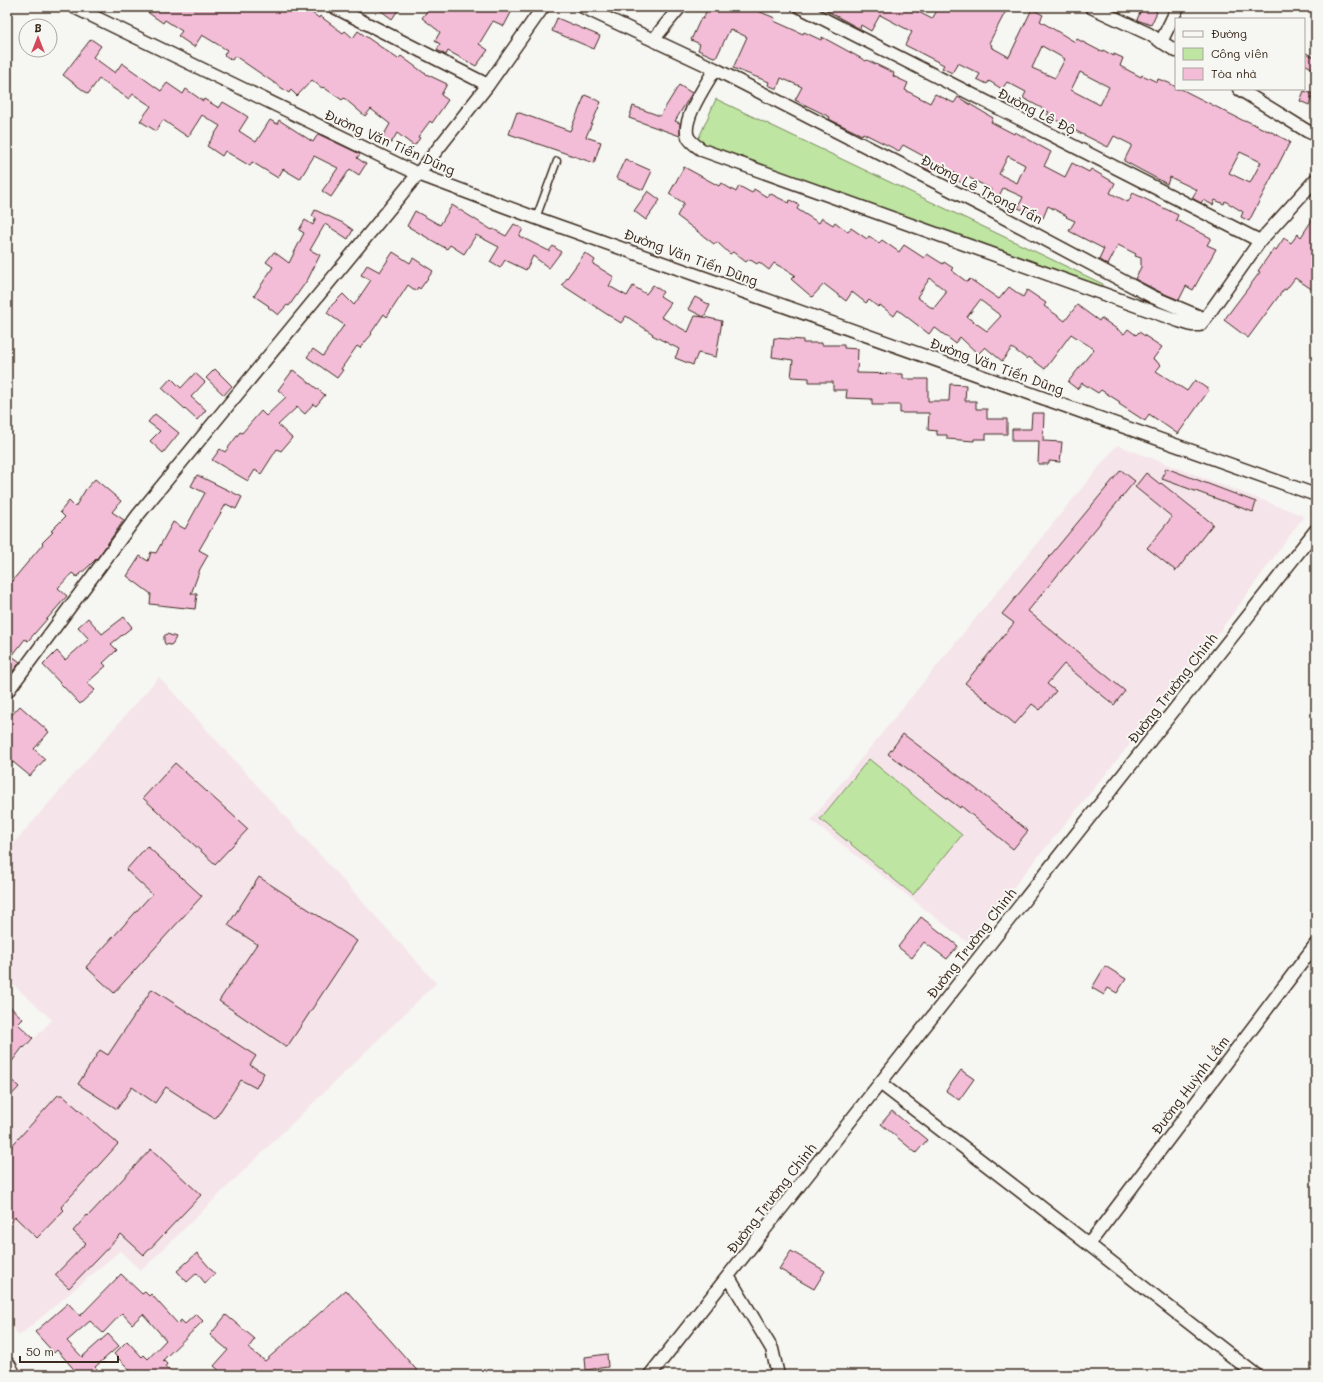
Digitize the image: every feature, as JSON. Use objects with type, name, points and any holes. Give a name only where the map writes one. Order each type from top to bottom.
[{"type":"main road","points":[[7,1366],[12,1375]]},
{"type":"street","name":"Đường Văn Tiến Dũng","points":[[74,7],[418,174],[536,218],[1316,496]]},
{"type":"street","points":[[334,7],[488,85]]},
{"type":"street","points":[[7,692],[138,515],[418,174],[488,85],[543,7]]},
{"type":"street","name":"Đường Lê Trọng Tấn","points":[[584,7],[715,69],[986,208],[1153,297],[1205,319]]},
{"type":"street","points":[[654,39],[680,7]]},
{"type":"street","name":"Đường Lê Độ","points":[[800,7],[1260,241]]},
{"type":"street","points":[[1091,7],[1149,34],[1175,50]]},
{"type":"street","points":[[1161,42],[1178,7]]},
{"type":"street","points":[[715,69],[689,117],[686,127],[688,136],[692,142],[702,150],[1179,322],[1192,325],[1200,325],[1260,241],[1316,179]]},
{"type":"street","points":[[1241,90],[1316,135]]},
{"type":"street","name":"Đường Trường Chinh","points":[[650,1375],[1316,530]]},
{"type":"street","name":"Đường Huỳnh Lắm","points":[[1089,1244],[1315,948]]},
{"type":"street","points":[[880,1083],[1256,1375]]},
{"type":"street","points":[[728,1276],[772,1349],[778,1375]]},
{"type":"lane","points":[[536,218],[557,161]]},
{"type":"shaded area","points":[[1117,445],[1304,516],[1201,657],[968,943],[811,820]]},
{"type":"shaded area","points":[[159,677],[436,983],[141,1271],[120,1251],[19,1336],[7,1319],[7,1067],[52,1020],[7,979],[7,851]]},
{"type":"green space","points":[[716,99],[1103,284],[1100,289],[697,142]]},
{"type":"green space","points":[[869,759],[962,835],[913,895],[820,819]]},
{"type":"building","points":[[140,7],[304,7],[319,18],[320,16],[343,33],[345,31],[353,38],[358,31],[398,59],[401,56],[424,73],[447,84],[441,95],[448,100],[432,123],[430,121],[418,137],[420,138],[414,146],[397,133],[391,143],[382,138],[390,124],[371,109],[365,116],[344,98],[342,100],[312,80],[297,96],[291,90],[289,93],[235,56],[232,60],[224,55],[227,50],[202,35],[194,47],[178,36],[182,31],[165,20],[163,23]]},
{"type":"building","points":[[376,7],[400,7],[392,19]]},
{"type":"building","points":[[430,7],[514,7],[504,26],[493,21],[479,44],[488,50],[476,66],[448,51],[446,55],[437,50],[440,44],[435,41],[440,32],[422,18]]},
{"type":"building","points":[[708,7],[760,7],[758,11],[775,18],[774,21],[821,40],[822,37],[866,61],[867,60],[894,73],[893,76],[908,83],[905,90],[930,103],[935,94],[954,103],[958,97],[993,118],[991,122],[1014,134],[1015,132],[1051,152],[1044,166],[1065,177],[1072,163],[1089,172],[1091,169],[1115,183],[1110,193],[1128,202],[1133,193],[1178,215],[1176,220],[1211,238],[1207,245],[1216,249],[1193,290],[1186,286],[1179,300],[1160,292],[1135,279],[1141,267],[1141,258],[1135,256],[1136,254],[1118,245],[1108,265],[1099,260],[1104,249],[1069,231],[1075,221],[1048,206],[1043,218],[1018,208],[1023,197],[1003,188],[997,200],[988,195],[991,189],[966,176],[962,183],[952,178],[955,173],[937,164],[932,172],[923,167],[927,158],[903,145],[899,151],[863,133],[862,135],[839,124],[829,119],[830,117],[795,100],[802,87],[781,78],[777,89],[768,85],[769,82],[733,68],[747,37],[730,29],[716,58],[698,50],[700,44],[691,40],[701,18],[703,19]],"holes":[[[1008,156],[1025,165],[1017,183],[999,174]]]},
{"type":"building","points":[[820,7],[909,7],[932,19],[939,7],[1008,7],[989,43],[992,45],[991,47],[1009,57],[1032,9],[1043,15],[1040,21],[1075,42],[1077,39],[1102,52],[1103,50],[1114,56],[1114,54],[1123,58],[1120,66],[1141,77],[1142,75],[1157,82],[1158,79],[1169,83],[1175,86],[1175,90],[1183,90],[1244,121],[1245,120],[1268,130],[1290,142],[1249,221],[1241,217],[1243,212],[1225,201],[1224,204],[1215,200],[1213,205],[1203,200],[1201,203],[1192,198],[1197,190],[1170,177],[1167,184],[1124,161],[1132,145],[1114,136],[1108,147],[1074,130],[1047,115],[1049,112],[1023,98],[1026,92],[1007,82],[1002,89],[989,81],[987,84],[977,79],[980,74],[958,63],[952,73],[942,68],[944,65],[905,45],[912,32],[880,15],[871,31],[861,25],[860,29]],"holes":[[[1042,46],[1065,59],[1055,78],[1032,68]],[[1080,72],[1109,87],[1100,105],[1071,90]],[[1240,152],[1261,162],[1250,183],[1229,173]]]},
{"type":"building","points":[[1142,7],[1157,7],[1155,11],[1157,12],[1151,25],[1137,20]]},
{"type":"building","points":[[557,18],[600,36],[594,49],[552,31]]},
{"type":"building","points":[[91,39],[101,46],[93,57],[115,73],[122,63],[161,91],[167,83],[183,94],[186,89],[203,101],[204,99],[219,108],[223,102],[242,113],[248,117],[239,131],[256,142],[270,120],[277,124],[279,120],[313,142],[318,134],[360,154],[357,158],[366,164],[359,175],[350,169],[331,197],[322,191],[338,168],[314,156],[300,179],[283,169],[278,178],[252,162],[250,166],[225,151],[222,156],[207,146],[220,126],[202,115],[188,137],[163,120],[156,131],[140,121],[151,106],[133,94],[129,99],[99,79],[88,94],[63,75]]},
{"type":"building","points":[[1305,52],[1316,58],[1316,70],[1305,64]]},
{"type":"building","points":[[679,85],[692,93],[675,121],[680,123],[680,136],[629,118],[633,106],[660,116]]},
{"type":"building","points":[[1304,91],[1313,94],[1309,105],[1300,101]]},
{"type":"building","points":[[585,95],[601,102],[586,137],[601,142],[594,163],[509,134],[517,112],[570,131]]},
{"type":"building","points":[[625,159],[652,171],[643,190],[616,178]]},
{"type":"building","points":[[684,167],[719,186],[721,183],[736,192],[739,186],[752,193],[754,189],[767,197],[769,193],[789,203],[790,200],[799,205],[797,209],[819,223],[822,218],[833,225],[835,222],[848,232],[851,228],[867,239],[869,236],[879,243],[882,240],[899,252],[904,245],[924,258],[927,254],[943,264],[944,262],[953,268],[951,270],[967,282],[970,279],[999,299],[1009,287],[1023,297],[1027,290],[1046,303],[1044,306],[1065,321],[1077,305],[1099,321],[1101,318],[1124,334],[1128,329],[1136,335],[1139,332],[1162,347],[1153,359],[1161,365],[1156,371],[1187,391],[1195,380],[1209,390],[1178,434],[1149,414],[1145,421],[1101,390],[1098,393],[1082,383],[1077,389],[1068,382],[1094,349],[1071,334],[1045,369],[1029,357],[1027,359],[1012,348],[1002,361],[985,347],[978,354],[960,337],[955,343],[934,327],[929,334],[898,310],[894,316],[880,305],[878,307],[869,300],[866,303],[852,292],[846,301],[824,284],[812,297],[791,279],[795,275],[774,263],[769,270],[759,262],[757,264],[749,259],[746,262],[733,252],[730,254],[717,242],[714,244],[677,216],[684,203],[669,194]],"holes":[[[930,278],[946,291],[933,309],[917,297]],[[980,300],[1001,316],[987,331],[967,317]]]},
{"type":"building","points":[[648,191],[660,200],[646,220],[634,211]]},
{"type":"building","points":[[452,205],[492,230],[493,229],[506,236],[514,224],[523,229],[519,236],[549,251],[553,246],[561,252],[549,268],[533,256],[526,270],[505,260],[500,268],[490,262],[499,247],[476,235],[464,254],[450,245],[447,249],[407,226],[415,211],[440,225]]},
{"type":"building","points":[[315,210],[343,223],[353,230],[348,239],[325,224],[310,250],[320,255],[308,279],[289,306],[287,305],[278,315],[268,307],[269,306],[254,296],[273,267],[266,262],[274,252],[289,263],[304,233],[299,230],[305,220],[313,225],[316,218],[312,216]]},
{"type":"building","points":[[1316,214],[1316,292],[1295,278],[1286,290],[1284,289],[1248,338],[1224,320],[1260,272],[1258,271],[1274,248],[1276,250],[1284,238],[1291,243],[1298,234],[1301,237]]},
{"type":"building","points":[[393,252],[410,263],[413,258],[433,271],[420,289],[418,287],[416,291],[408,285],[387,317],[384,314],[371,333],[372,334],[360,348],[357,346],[341,369],[343,370],[337,378],[307,357],[313,349],[323,356],[344,325],[327,313],[331,306],[343,294],[354,305],[371,280],[361,275],[367,265],[380,272]]},
{"type":"building","points":[[585,253],[595,260],[593,264],[614,277],[609,286],[627,296],[633,286],[646,294],[653,285],[663,292],[660,296],[671,303],[661,317],[688,332],[695,316],[722,321],[716,357],[698,353],[693,365],[675,358],[679,349],[652,335],[653,334],[626,316],[621,323],[562,285]]},
{"type":"building","points":[[695,297],[710,305],[704,317],[688,309]]},
{"type":"building","points":[[774,338],[803,340],[803,343],[822,343],[822,345],[844,345],[844,348],[858,349],[857,373],[903,374],[903,379],[928,379],[928,401],[949,401],[950,384],[966,385],[965,401],[976,401],[976,409],[987,409],[987,419],[1007,419],[1007,434],[986,434],[986,439],[974,439],[974,441],[947,439],[947,435],[937,435],[937,431],[928,430],[929,413],[900,413],[900,405],[872,405],[872,399],[846,398],[847,390],[833,390],[833,382],[809,382],[809,378],[791,377],[793,360],[772,357]]},
{"type":"building","points":[[215,369],[232,386],[224,395],[206,378]]},
{"type":"building","points":[[293,370],[325,395],[316,406],[313,404],[305,414],[297,407],[278,425],[292,438],[281,451],[277,449],[261,474],[255,470],[248,481],[212,460],[220,449],[225,452],[240,432],[242,433],[261,411],[266,416],[286,397],[278,390]]},
{"type":"building","points":[[195,373],[205,382],[191,397],[206,410],[197,420],[162,388],[171,378],[181,388]]},
{"type":"building","points":[[1032,413],[1044,413],[1043,441],[1062,442],[1060,462],[1049,461],[1049,464],[1038,464],[1039,441],[1012,441],[1012,429],[1031,429]]},
{"type":"building","points":[[155,414],[179,433],[163,453],[150,441],[160,431],[148,422]]},
{"type":"building","points":[[1166,468],[1256,502],[1253,512],[1162,479]]},
{"type":"building","points":[[1121,470],[1135,481],[1028,611],[1125,691],[1114,705],[1064,664],[1047,684],[1056,691],[1040,710],[1032,704],[1015,724],[965,683],[1014,623],[1002,614]]},
{"type":"building","points":[[1146,473],[1213,524],[1176,571],[1147,548],[1172,517],[1135,487]]},
{"type":"building","points":[[197,475],[242,497],[236,509],[226,504],[199,550],[208,555],[200,569],[191,594],[197,594],[195,609],[150,604],[151,594],[127,576],[140,556],[148,561],[151,552],[156,553],[173,522],[185,529],[205,493],[191,486]]},
{"type":"building","points":[[95,479],[121,501],[112,512],[124,520],[99,556],[77,577],[72,573],[58,588],[67,596],[28,641],[25,639],[12,656],[20,662],[7,679],[7,587],[43,544],[42,543],[53,532],[51,531],[65,517],[60,512],[69,501],[75,507],[86,489]]},
{"type":"building","points":[[124,617],[132,627],[111,644],[117,650],[103,663],[106,666],[87,683],[95,690],[80,704],[43,665],[57,651],[65,660],[89,639],[78,627],[88,618],[102,634]]},
{"type":"building","points":[[167,634],[176,637],[171,645],[165,644],[164,636]]},
{"type":"building","points":[[20,706],[49,732],[34,749],[45,759],[30,776],[13,762],[7,770],[7,720]]},
{"type":"building","points":[[903,734],[975,788],[1028,831],[1013,849],[961,806],[960,808],[888,754]]},
{"type":"building","points":[[175,763],[248,829],[215,864],[143,798]]},
{"type":"building","points":[[147,846],[202,896],[114,993],[86,967],[152,894],[126,870]]},
{"type":"building","points":[[259,877],[357,941],[287,1047],[219,1001],[257,944],[228,925]]},
{"type":"building","points":[[921,917],[958,946],[947,959],[924,942],[912,958],[898,947]]},
{"type":"building","points":[[1105,966],[1126,979],[1117,993],[1108,988],[1104,995],[1092,988]]},
{"type":"building","points":[[152,989],[256,1056],[250,1065],[264,1073],[256,1088],[241,1080],[215,1119],[166,1087],[155,1103],[132,1087],[117,1109],[78,1084],[100,1050],[108,1055]]},
{"type":"building","points":[[7,1004],[23,1019],[18,1024],[33,1038],[24,1048],[23,1047],[7,1068]]},
{"type":"building","points":[[961,1070],[974,1079],[959,1100],[946,1091]]},
{"type":"building","points":[[7,1076],[19,1087],[7,1100]]},
{"type":"building","points":[[58,1095],[62,1095],[118,1144],[61,1207],[64,1210],[37,1238],[15,1217],[7,1226],[7,1151]]},
{"type":"building","points":[[892,1111],[927,1140],[916,1153],[881,1124]]},
{"type":"building","points":[[151,1149],[201,1195],[144,1255],[121,1234],[69,1288],[55,1275],[86,1243],[73,1231]]},
{"type":"building","points":[[791,1251],[825,1271],[814,1289],[779,1269]]},
{"type":"building","points":[[197,1253],[215,1274],[205,1283],[197,1273],[187,1282],[177,1271]]},
{"type":"building","points":[[121,1274],[142,1294],[145,1292],[149,1296],[151,1294],[178,1324],[181,1320],[185,1324],[196,1314],[203,1321],[163,1360],[167,1364],[165,1367],[175,1375],[135,1375],[114,1354],[127,1341],[142,1357],[144,1355],[148,1359],[166,1340],[143,1314],[132,1324],[122,1313],[103,1333],[90,1321],[67,1341],[82,1357],[108,1334],[119,1346],[95,1367],[103,1375],[79,1375],[57,1350],[54,1353],[35,1332],[68,1303],[80,1316]]},
{"type":"building","points":[[346,1290],[421,1375],[224,1375],[214,1366],[228,1350],[210,1335],[226,1315],[255,1339],[248,1348],[265,1361]]},
{"type":"building","points":[[607,1354],[608,1367],[586,1370],[585,1357]]}]
